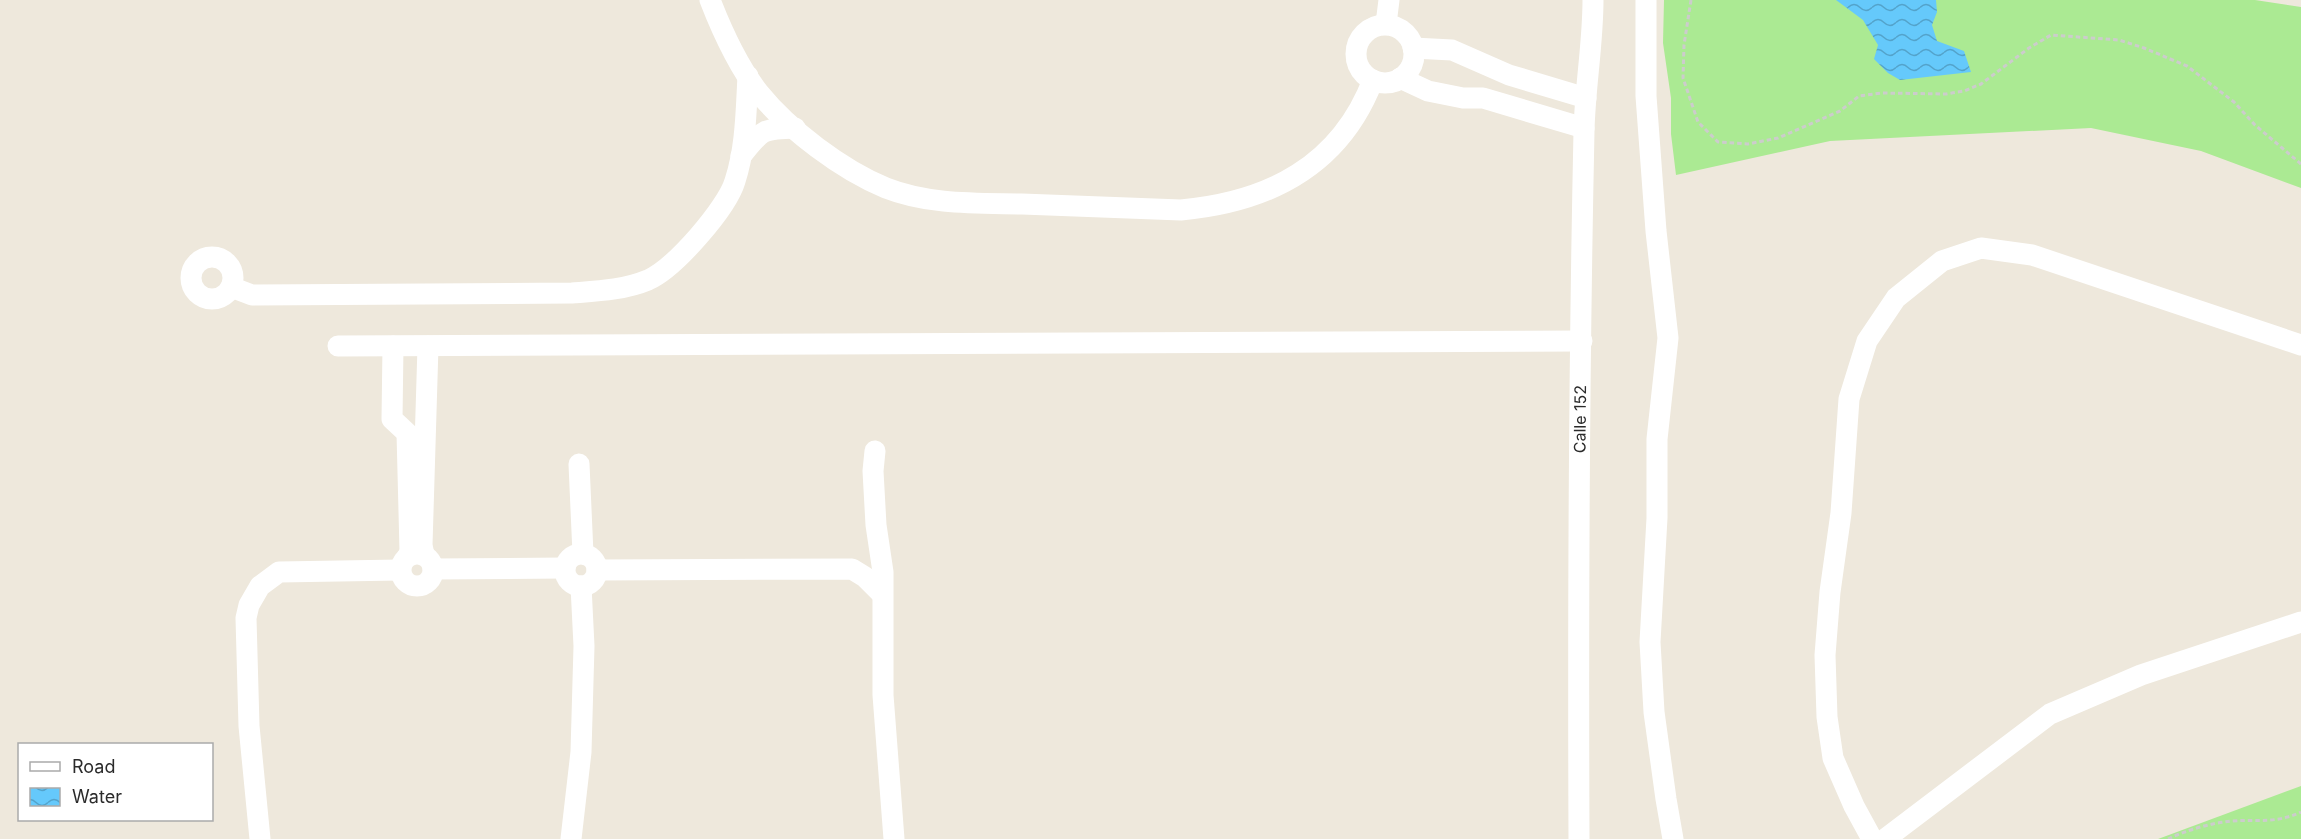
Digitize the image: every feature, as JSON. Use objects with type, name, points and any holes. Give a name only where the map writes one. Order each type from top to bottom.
[{"type":"street","points":[[710,0],[721,27],[758,92],[795,128],[849,168],[887,188],[941,202],[1181,210],[1217,207],[1249,198],[1305,170],[1350,126],[1373,81]]},
{"type":"street","points":[[1386,24],[1389,0]]},
{"type":"street","name":"Calle 152","points":[[1580,839],[1578,613],[1584,128],[1593,0]]},
{"type":"street","points":[[1646,0],[1646,96],[1656,231],[1668,338],[1657,439],[1657,518],[1650,642],[1654,712],[1673,839]]},
{"type":"street","points":[[1386,24],[1404,32],[1413,48],[1412,66],[1400,78],[1391,82],[1373,81],[1358,65],[1356,55],[1361,37],[1368,30],[1386,24]]},
{"type":"street","points":[[1413,48],[1452,50],[1509,75],[1586,98]]},
{"type":"street","points":[[231,287],[252,295],[572,293],[613,290],[650,279],[687,250],[715,218],[735,183],[744,138],[748,76]]},
{"type":"street","points":[[1400,78],[1428,92],[1463,98],[1483,98],[1584,128]]},
{"type":"street","points":[[741,156],[758,135],[769,129],[795,128]]},
{"type":"street","points":[[1872,839],[1854,806],[1833,758],[1827,717],[1825,655],[1849,399],[1867,341],[1896,298],[1942,261],[1981,248],[2032,255],[2301,345]]},
{"type":"street","points":[[338,346],[1582,341]]},
{"type":"street","points":[[393,346],[392,419],[407,433],[410,551],[416,563]]},
{"type":"street","points":[[416,563],[422,545],[428,346]]},
{"type":"street","points":[[875,451],[873,471],[878,542],[883,572],[882,695],[894,839]]},
{"type":"street","points":[[579,464],[583,554]]},
{"type":"street","points":[[852,569],[864,560],[878,542]]},
{"type":"street","points":[[583,554],[590,556],[597,570],[593,582],[581,586],[572,584],[566,577],[565,568],[568,560],[574,555],[583,554]]},
{"type":"street","points":[[260,839],[249,726],[246,618],[249,605],[260,586],[279,572],[416,563],[565,568]]},
{"type":"street","points":[[597,570],[852,569],[865,577],[882,594]]},
{"type":"street","points":[[571,839],[581,752],[584,646],[581,586]]},
{"type":"street","points":[[1885,839],[2050,714],[2141,675],[2301,622]]},
{"type":"path","points":[[1691,0],[1684,45],[1683,78],[1698,122],[1718,142],[1748,144],[1778,138],[1840,111],[1859,96],[1882,93],[1946,94],[1964,91],[1981,84],[2029,48],[2051,35],[2119,40],[2187,66],[2234,102],[2255,125],[2301,164]]},
{"type":"path","points":[[2168,839],[2228,821],[2253,819],[2272,822],[2301,812]]},
{"type":"green space","points":[[1664,0],[2255,0],[2301,7],[2301,188],[2201,151],[2091,128],[1830,141],[1676,175],[1671,134],[1671,98],[1663,43]]},
{"type":"green space","points":[[2301,786],[2301,839],[2158,839]]},
{"type":"water","points":[[1836,0],[1936,0],[1937,12],[1932,25],[1937,41],[1964,51],[1971,72],[1900,80],[1888,73],[1874,59],[1878,45],[1863,20]]}]
